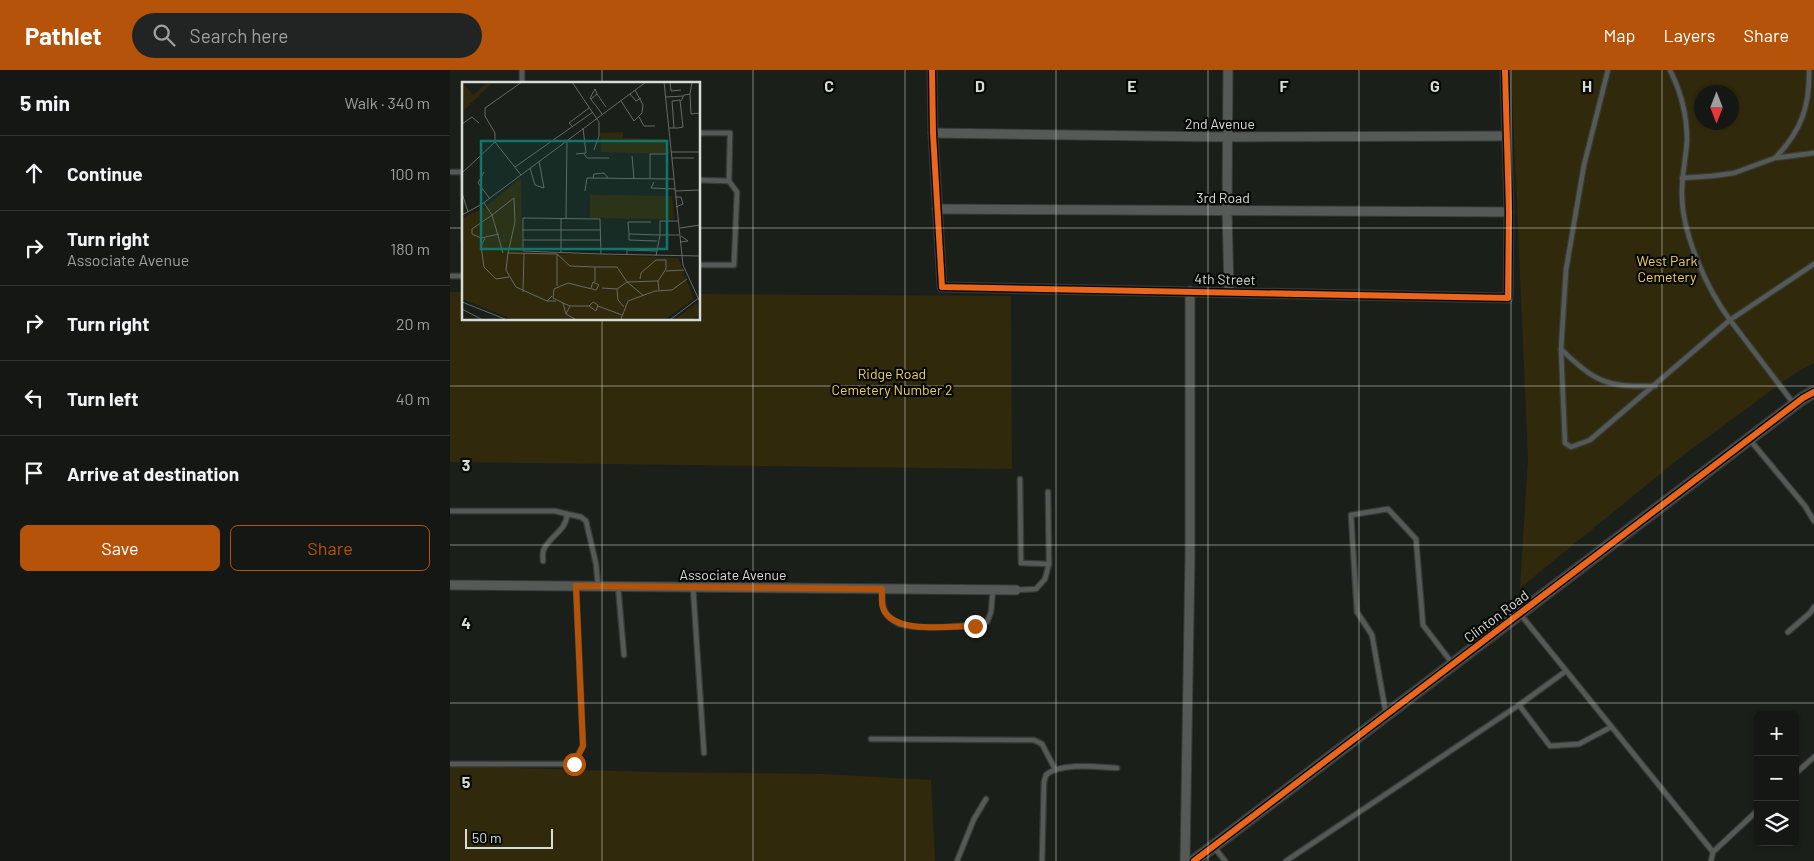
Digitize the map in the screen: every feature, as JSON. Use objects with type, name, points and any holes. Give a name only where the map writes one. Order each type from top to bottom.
[{"type":"street","points":[[932,70],[933,133],[938,209]]},
{"type":"street","points":[[1228,70],[1227,210],[1229,291]]},
{"type":"street","points":[[1505,70],[1509,212]]},
{"type":"street","name":"2nd Avenue","points":[[933,133],[1227,137],[1506,136]]},
{"type":"street","name":"3rd Road","points":[[938,209],[1509,212]]},
{"type":"street","name":"4th Street","points":[[938,209],[942,287],[1229,291],[1508,298],[1509,212]]},
{"type":"street","points":[[1185,861],[1190,545],[1190,291]]},
{"type":"street","name":"Clinton Road","points":[[1194,861],[1794,405],[1814,392]]},
{"type":"street","name":"Associate Avenue","points":[[450,585],[1016,590]]},
{"type":"lane","points":[[1608,70],[1580,184],[1566,270],[1562,349],[1565,443],[1571,447],[1590,440],[1730,320],[1814,264]]},
{"type":"lane","points":[[1670,70],[1681,95],[1686,116],[1682,178],[1683,212],[1692,248],[1722,309],[1794,405]]},
{"type":"lane","points":[[1775,158],[1794,135],[1802,120],[1810,89],[1809,70]]},
{"type":"lane","points":[[700,133],[730,133],[729,181],[737,192],[734,265],[700,266]]},
{"type":"lane","points":[[1682,178],[1734,173],[1775,158],[1814,153]]},
{"type":"lane","points":[[700,180],[729,181]]},
{"type":"lane","points":[[1562,349],[1583,370],[1602,381],[1626,386],[1655,386]]},
{"type":"lane","points":[[1750,439],[1805,506],[1814,521]]},
{"type":"lane","points":[[1020,479],[1021,563],[1050,564]]},
{"type":"lane","points":[[1016,590],[1036,590],[1044,579],[1050,564],[1048,492]]},
{"type":"lane","points":[[1387,715],[1372,635],[1357,612],[1351,515],[1388,509],[1416,539],[1423,624],[1453,664]]},
{"type":"lane","points":[[450,511],[555,511],[581,517],[586,521],[596,564],[598,586]]},
{"type":"lane","points":[[543,561],[543,550],[563,527],[567,514]]},
{"type":"lane","points":[[450,764],[574,764],[583,746],[576,586]]},
{"type":"lane","points":[[618,586],[624,655]]},
{"type":"lane","points":[[693,587],[704,753]]},
{"type":"lane","points":[[882,589],[883,608],[886,614],[897,623],[912,627],[975,626],[987,622],[991,612],[993,590]]},
{"type":"lane","points":[[1788,632],[1810,613],[1814,607]]},
{"type":"lane","points":[[1520,614],[1713,852]]},
{"type":"lane","points":[[1286,861],[1519,705],[1566,671]]},
{"type":"lane","points":[[1519,705],[1550,746],[1579,744],[1611,727]]},
{"type":"lane","points":[[871,739],[1034,740],[1042,744],[1056,770]]},
{"type":"lane","points":[[1799,770],[1814,757]]},
{"type":"lane","points":[[1042,861],[1044,782],[1046,775],[1056,770],[1070,767],[1118,768]]},
{"type":"lane","points":[[957,861],[974,819],[986,799]]},
{"type":"lane","points":[[1711,861],[1713,852],[1754,814]]},
{"type":"lane","points":[[1214,846],[1225,861]]},
{"type":"green space","name":"West Park Cemetery","points":[[1511,70],[1814,70],[1814,363],[1795,373],[1681,457],[1520,588],[1528,458]]},
{"type":"green space","name":"Ridge Road Cemetery Number 2","points":[[450,292],[462,292],[462,320],[700,320],[700,294],[1011,296],[1012,469],[450,462]]},
{"type":"green space","points":[[450,766],[654,772],[823,774],[931,780],[935,861],[450,861]]},
{"type":"cycle path","points":[[932,70],[933,133],[942,287],[1508,298],[1509,212],[1505,70]]},
{"type":"cycle path","points":[[1194,861],[1803,398],[1814,392]]},
{"type":"route","points":[[574,764],[583,746],[576,586],[882,589],[883,608],[886,614],[897,623],[912,627],[975,626]]}]
